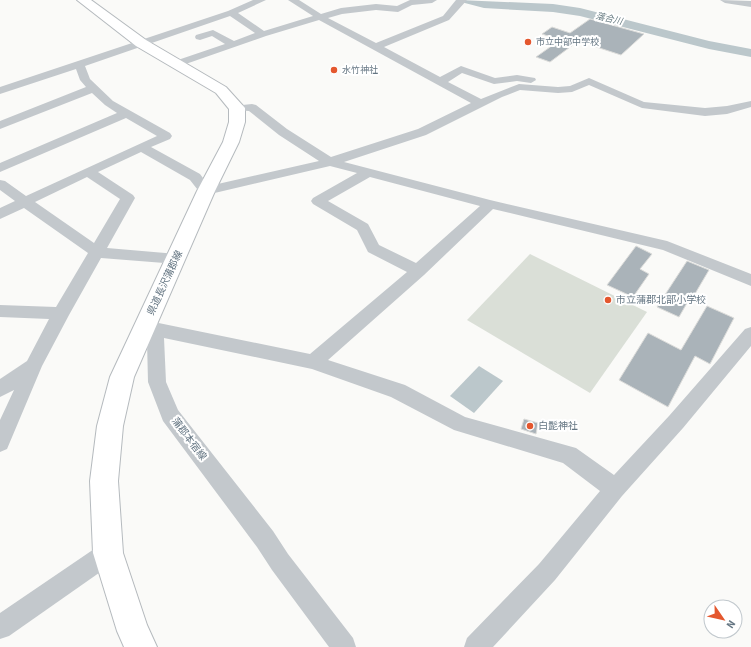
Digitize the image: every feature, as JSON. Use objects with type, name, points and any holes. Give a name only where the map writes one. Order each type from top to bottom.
[{"type":"main road","points":[[83,0],[141,43],[221,90],[237,108]]},
{"type":"main road","name":"県道長沢蒲郡線","points":[[141,647],[133,632],[108,553],[104,481],[110,426],[122,377],[206,191],[231,142],[237,122],[237,108]]},
{"type":"street","points":[[236,0],[244,8]]},
{"type":"street","points":[[293,0],[320,17],[481,104]]},
{"type":"street","points":[[176,64],[263,34],[341,11],[376,7],[398,8],[410,3],[432,0]]},
{"type":"street","points":[[725,0],[751,4]]},
{"type":"street","points":[[0,91],[264,1]]},
{"type":"street","points":[[376,47],[446,18],[453,13],[458,1]]},
{"type":"street","points":[[231,13],[263,34]]},
{"type":"street","points":[[200,37],[213,33],[233,44]]},
{"type":"street","points":[[0,214],[88,171],[166,136],[109,103],[85,80],[79,64]]},
{"type":"street","points":[[440,82],[461,69],[494,81],[517,78],[547,82],[572,88]]},
{"type":"street","points":[[141,147],[195,177],[206,191],[330,162],[422,132],[498,95],[519,87],[558,90],[572,88],[589,81],[642,105],[705,112],[727,110],[751,104]]},
{"type":"street","points":[[0,125],[94,88]]},
{"type":"street","points":[[237,108],[252,107],[283,132],[330,162],[490,204],[667,246],[751,280]]},
{"type":"street","points":[[0,168],[126,113]]},
{"type":"street","points":[[0,443],[33,366],[61,313],[128,198],[88,171]]},
{"type":"street","points":[[369,172],[318,201],[363,227],[373,248],[418,271]]},
{"type":"street","points":[[0,184],[97,252],[176,259]]},
{"type":"street","points":[[313,362],[418,271],[490,204]]},
{"type":"street","points":[[0,311],[61,313]]},
{"type":"street","points":[[144,327],[313,362],[398,391],[462,424],[569,456],[615,489]]},
{"type":"street","name":"蒲郡本宿線","points":[[144,327],[156,339],[157,382],[170,414],[265,538],[280,562],[344,647]]},
{"type":"street","points":[[476,647],[547,572],[615,489],[672,427],[751,334]]},
{"type":"street","points":[[0,389],[33,366]]},
{"type":"street","points":[[0,628],[108,553]]},
{"type":"shaded area","points":[[530,254],[647,312],[590,393],[467,320]]},
{"type":"shaded area","points":[[479,366],[503,381],[474,413],[450,396]]},
{"type":"building","points":[[590,19],[644,34],[621,55],[578,41],[550,62],[536,57],[560,40],[542,34],[552,27],[570,33]]},
{"type":"building","points":[[636,246],[652,254],[640,269],[649,274],[633,297],[607,285]]},
{"type":"building","points":[[687,261],[709,270],[689,304],[687,303],[679,317],[657,307]]},
{"type":"building","points":[[707,306],[734,318],[710,364],[695,356],[668,407],[619,380],[648,333],[681,350]]},
{"type":"building","name":"白髭神社","points":[[524,419],[538,423],[536,434],[521,429]]},
{"type":"waterway","name":"落合川","points":[[465,0],[484,4],[553,8],[580,12],[709,45],[751,53]]},
{"type":"place","name":"市立中部中学校","points":[[528,42]]},
{"type":"place","name":"水竹神社","points":[[334,70]]},
{"type":"place","name":"市立蒲郡北部小学校","points":[[608,300]]},
{"type":"place","name":"白髭神社","points":[[530,426]]}]
